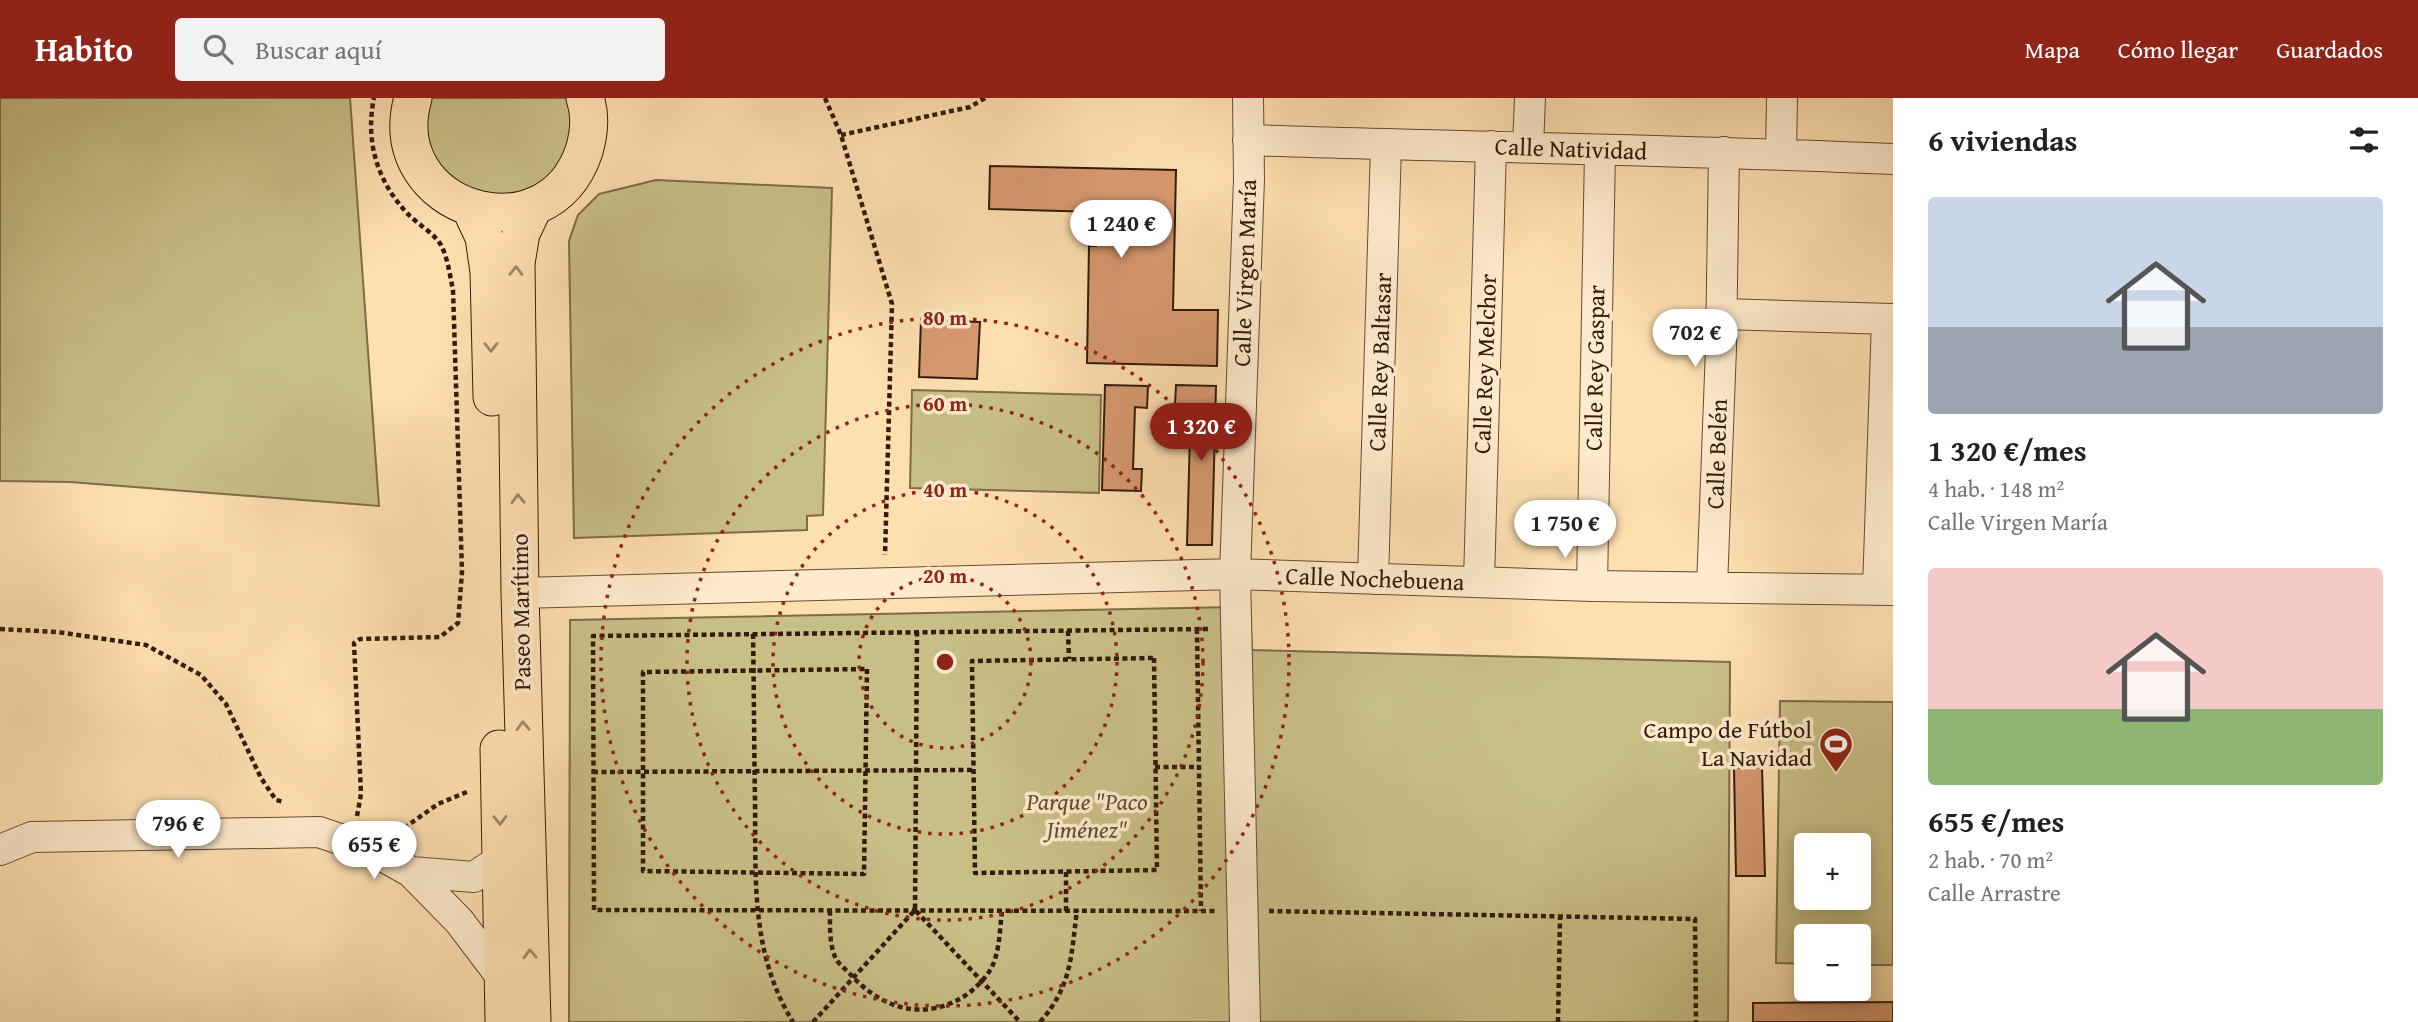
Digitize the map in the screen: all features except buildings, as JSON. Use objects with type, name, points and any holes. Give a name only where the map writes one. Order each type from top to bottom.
[{"type":"main road","points":[[413,98],[408,114],[411,145],[423,173],[444,195],[471,209],[492,213],[513,212],[534,206],[560,190],[579,166],[588,137],[588,107],[585,98]]},
{"type":"main road","name":"Paseo Marítimo","points":[[532,1022],[520,593],[516,263],[521,233],[534,206]]},
{"type":"main road","name":"Paseo Marítimo","points":[[471,209],[484,237],[489,272],[504,1022]]},
{"type":"street","name":"Calle Virgen María","points":[[1245,1022],[1235,575],[1248,98]]},
{"type":"street","points":[[1528,147],[1531,98]]},
{"type":"street","points":[[1781,154],[1782,98]]},
{"type":"street","name":"Calle Natividad","points":[[1248,139],[1893,159]]},
{"type":"street","name":"Calle Rey Baltasar","points":[[1373,579],[1386,145]]},
{"type":"street","name":"Calle Rey Melchor","points":[[1479,582],[1491,146]]},
{"type":"street","name":"Calle Rey Gaspar","points":[[1592,586],[1600,151]]},
{"type":"street","name":"Calle Belén","points":[[1712,587],[1722,314],[1724,152]]},
{"type":"street","points":[[1722,314],[1890,319],[1886,590]]},
{"type":"street","name":"Calle Nochebuena","points":[[520,593],[1235,575],[1592,586],[1886,590]]},
{"type":"street","points":[[0,850],[32,837],[318,832],[372,850],[411,872],[459,920],[503,979]]},
{"type":"street","points":[[411,872],[474,877],[501,859]]},
{"type":"path","points":[[348,814],[357,813],[361,794],[354,643],[360,639],[440,637],[458,623],[463,572],[453,290],[442,245],[406,213],[386,186],[373,154],[370,118],[374,98]]},
{"type":"path","points":[[825,98],[841,135],[892,303],[882,583]]},
{"type":"path","points":[[841,135],[970,107],[985,98]]},
{"type":"path","points":[[1236,628],[593,636],[594,910],[1242,911],[1695,919],[1696,1022]]},
{"type":"path","points":[[0,629],[57,632],[145,645],[201,676],[226,704],[261,778],[276,800],[287,803]]},
{"type":"path","points":[[1197,629],[1201,911]]},
{"type":"path","points":[[1068,631],[1069,659]]},
{"type":"path","points":[[813,1022],[915,911],[917,632]]},
{"type":"path","points":[[753,634],[756,910],[768,971],[778,998],[793,1022]]},
{"type":"path","points":[[1154,658],[1157,870],[975,873],[972,661],[1069,659],[1154,658]]},
{"type":"path","points":[[867,669],[865,769],[864,873],[643,871],[643,673],[867,669]]},
{"type":"path","points":[[1155,767],[1199,766]]},
{"type":"path","points":[[593,772],[973,770]]},
{"type":"path","points":[[372,850],[439,804],[478,788]]},
{"type":"path","points":[[1066,871],[1066,911]]},
{"type":"path","points":[[830,911],[830,937],[836,958],[871,995],[894,1008],[920,1013],[942,1009],[960,1001],[982,982],[995,959],[1002,911]]},
{"type":"path","points":[[915,911],[1020,1022]]},
{"type":"path","points":[[1040,1022],[1053,1008],[1069,973],[1077,911]]},
{"type":"path","points":[[1558,1022],[1560,917]]},
{"type":"green space","points":[[0,98],[350,98],[379,506],[70,482],[0,481]]},
{"type":"green space","points":[[426,98],[571,98],[575,121],[567,157],[543,184],[509,198],[472,194],[431,158],[423,105]]},
{"type":"green space","points":[[656,180],[832,188],[823,515],[807,516],[807,530],[574,538],[569,241],[578,215],[599,194]]},
{"type":"green space","points":[[912,390],[1101,395],[1099,493],[910,488]]},
{"type":"green space","name":"Parque \"Paco Jiménez\"","points":[[1236,607],[1250,609],[1252,650],[1730,662],[1728,1022],[569,1022],[570,620]]},
{"type":"green space","name":"Campo de Fútbol La Navidad","points":[[1780,701],[1893,702],[1893,965],[1871,965],[1871,924],[1794,924],[1794,964],[1776,963]]},
{"type":"place","name":"Campo de Fútbol La Navidad","points":[[1836,774]]}]
